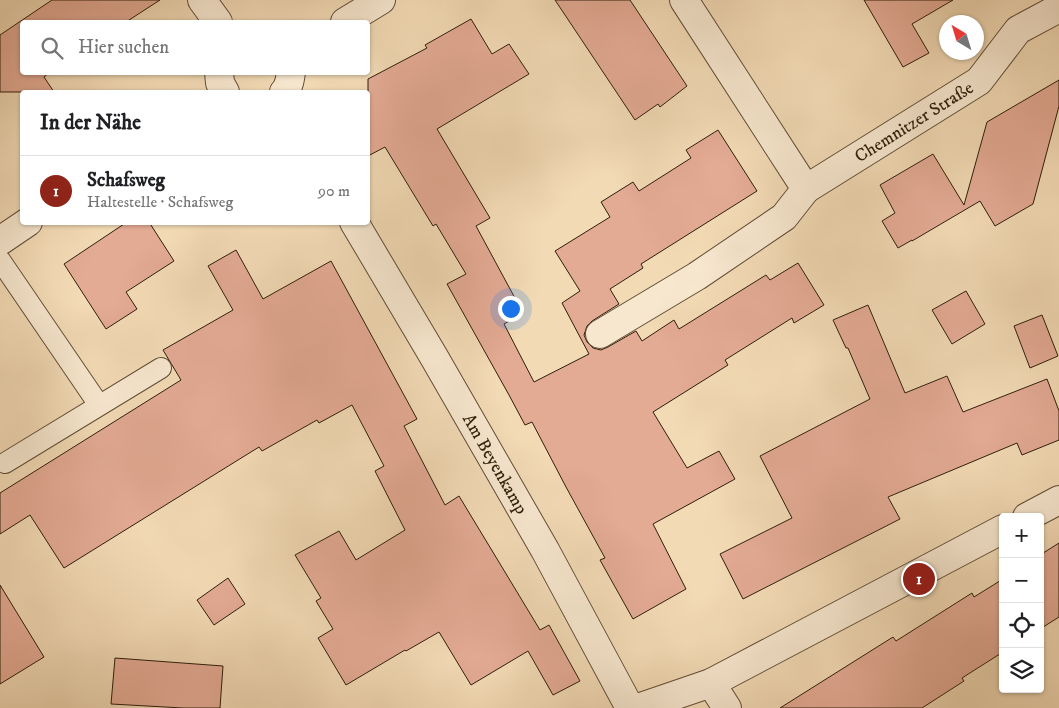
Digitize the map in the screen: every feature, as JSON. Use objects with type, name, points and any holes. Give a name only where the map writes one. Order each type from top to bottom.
[{"type":"street","points":[[202,0],[217,20]]},
{"type":"street","points":[[348,20],[381,0]]},
{"type":"street","points":[[684,0],[806,189]]},
{"type":"street","name":"Chemnitzer Straße","points":[[600,334],[697,276],[784,217],[806,189],[978,81],[1018,30],[1059,8]]},
{"type":"street","points":[[219,75],[220,83],[224,90]]},
{"type":"street","points":[[286,90],[290,75]]},
{"type":"street","points":[[0,241],[24,225]]},
{"type":"street","name":"Am Beyenkamp","points":[[356,225],[434,356],[545,550],[630,708]]},
{"type":"street","points":[[1035,513],[1059,500]]},
{"type":"street","points":[[638,708],[711,683],[999,531]]},
{"type":"street","points":[[711,683],[727,708]]},
{"type":"lane","points":[[0,260],[99,405]]},
{"type":"lane","points":[[5,463],[161,368]]},
{"type":"building","points":[[52,0],[160,0],[129,20],[22,20]]},
{"type":"building","points":[[555,0],[630,0],[687,86],[660,107],[658,104],[635,120]]},
{"type":"building","points":[[864,0],[953,0],[912,24],[929,53],[903,67]]},
{"type":"building","points":[[471,19],[492,54],[509,44],[529,74],[437,129],[490,218],[476,226],[523,313],[504,324],[534,382],[589,354],[562,303],[580,291],[555,251],[610,217],[601,202],[633,182],[639,191],[691,158],[686,150],[718,130],[757,191],[641,264],[643,268],[610,289],[619,304],[587,326],[584,335],[587,342],[593,348],[601,350],[636,331],[642,341],[674,320],[679,329],[766,275],[770,280],[798,263],[824,305],[794,323],[792,318],[725,360],[728,365],[653,412],[687,468],[719,451],[735,479],[653,524],[686,589],[633,619],[600,560],[605,558],[532,422],[525,425],[447,284],[466,274],[436,224],[433,226],[385,147],[370,155],[370,90],[368,90],[368,79],[427,48],[425,45]]},
{"type":"building","points":[[20,22],[20,75],[46,75],[44,77],[53,90],[0,92],[0,35]]},
{"type":"building","points":[[1059,80],[1059,106],[1033,204],[995,226],[980,201],[898,248],[882,221],[895,213],[880,185],[933,154],[964,205],[987,122]]},
{"type":"building","points":[[122,225],[151,225],[174,261],[126,292],[137,309],[106,329],[64,264]]},
{"type":"building","points":[[236,250],[263,299],[331,261],[417,419],[404,426],[445,505],[459,496],[540,630],[549,625],[580,681],[553,695],[528,651],[471,685],[439,632],[346,685],[318,638],[333,629],[316,601],[321,598],[295,555],[339,531],[356,560],[405,530],[375,471],[384,466],[352,405],[319,423],[317,420],[262,451],[259,447],[64,568],[30,515],[0,534],[0,493],[181,380],[163,350],[233,310],[208,266]]},
{"type":"building","points":[[966,291],[985,324],[952,344],[932,310]]},
{"type":"building","points":[[868,305],[905,393],[947,376],[963,412],[1047,379],[1059,411],[1059,440],[1022,455],[1017,443],[888,497],[900,519],[743,599],[720,554],[792,518],[760,456],[870,399],[848,348],[846,348],[833,320]]},
{"type":"building","points":[[1042,315],[1058,356],[1030,368],[1014,326]]},
{"type":"building","points":[[1059,543],[1059,617],[1044,626],[1044,558],[1044,552]]},
{"type":"building","points":[[228,578],[245,604],[214,625],[197,600]]},
{"type":"building","points":[[999,581],[999,655],[962,678],[964,681],[922,708],[780,708],[893,637],[896,641],[972,593],[974,597]]},
{"type":"building","points":[[0,585],[44,657],[0,684]]},
{"type":"building","points":[[115,658],[223,666],[220,708],[111,704]]},
{"type":"place","name":"Schafsweg","points":[[919,579]]}]
